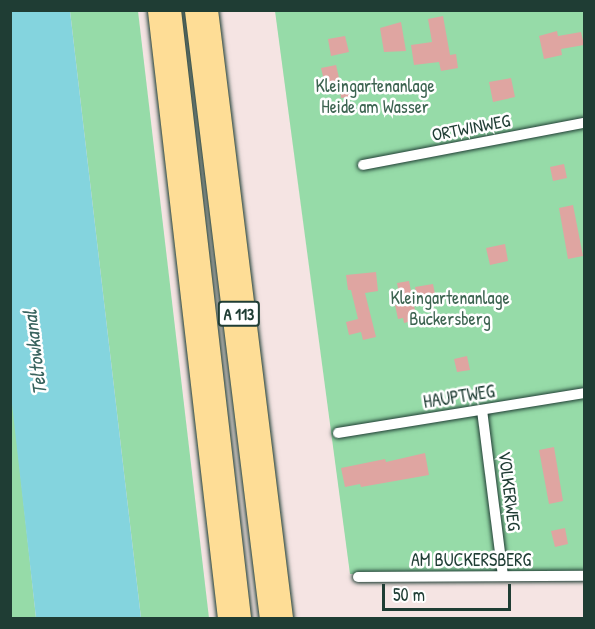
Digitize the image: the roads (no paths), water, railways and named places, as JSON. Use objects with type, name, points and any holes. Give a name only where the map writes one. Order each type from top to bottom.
[{"type":"highway","name":"A 113","points":[[164,10],[234,618]]},
{"type":"highway","name":"A 113","points":[[201,10],[276,618]]},
{"type":"lane","name":"ORTWINWEG","points":[[363,165],[585,123]]},
{"type":"lane","name":"HAUPTWEG","points":[[338,434],[585,393]]},
{"type":"lane","name":"VOLKERWEG","points":[[482,410],[503,576]]},
{"type":"lane","name":"AM BUCKERSBERG","points":[[358,577],[585,576]]},
{"type":"water","name":"Teltowkanal","points":[[10,11],[70,11],[141,618],[36,618],[10,386]]},
{"type":"park label","name":"Kleingartenanlage Heide am Wasser","points":[[375,97]]},
{"type":"park label","name":"Kleingartenanlage Buckersberg","points":[[450,309]]}]
